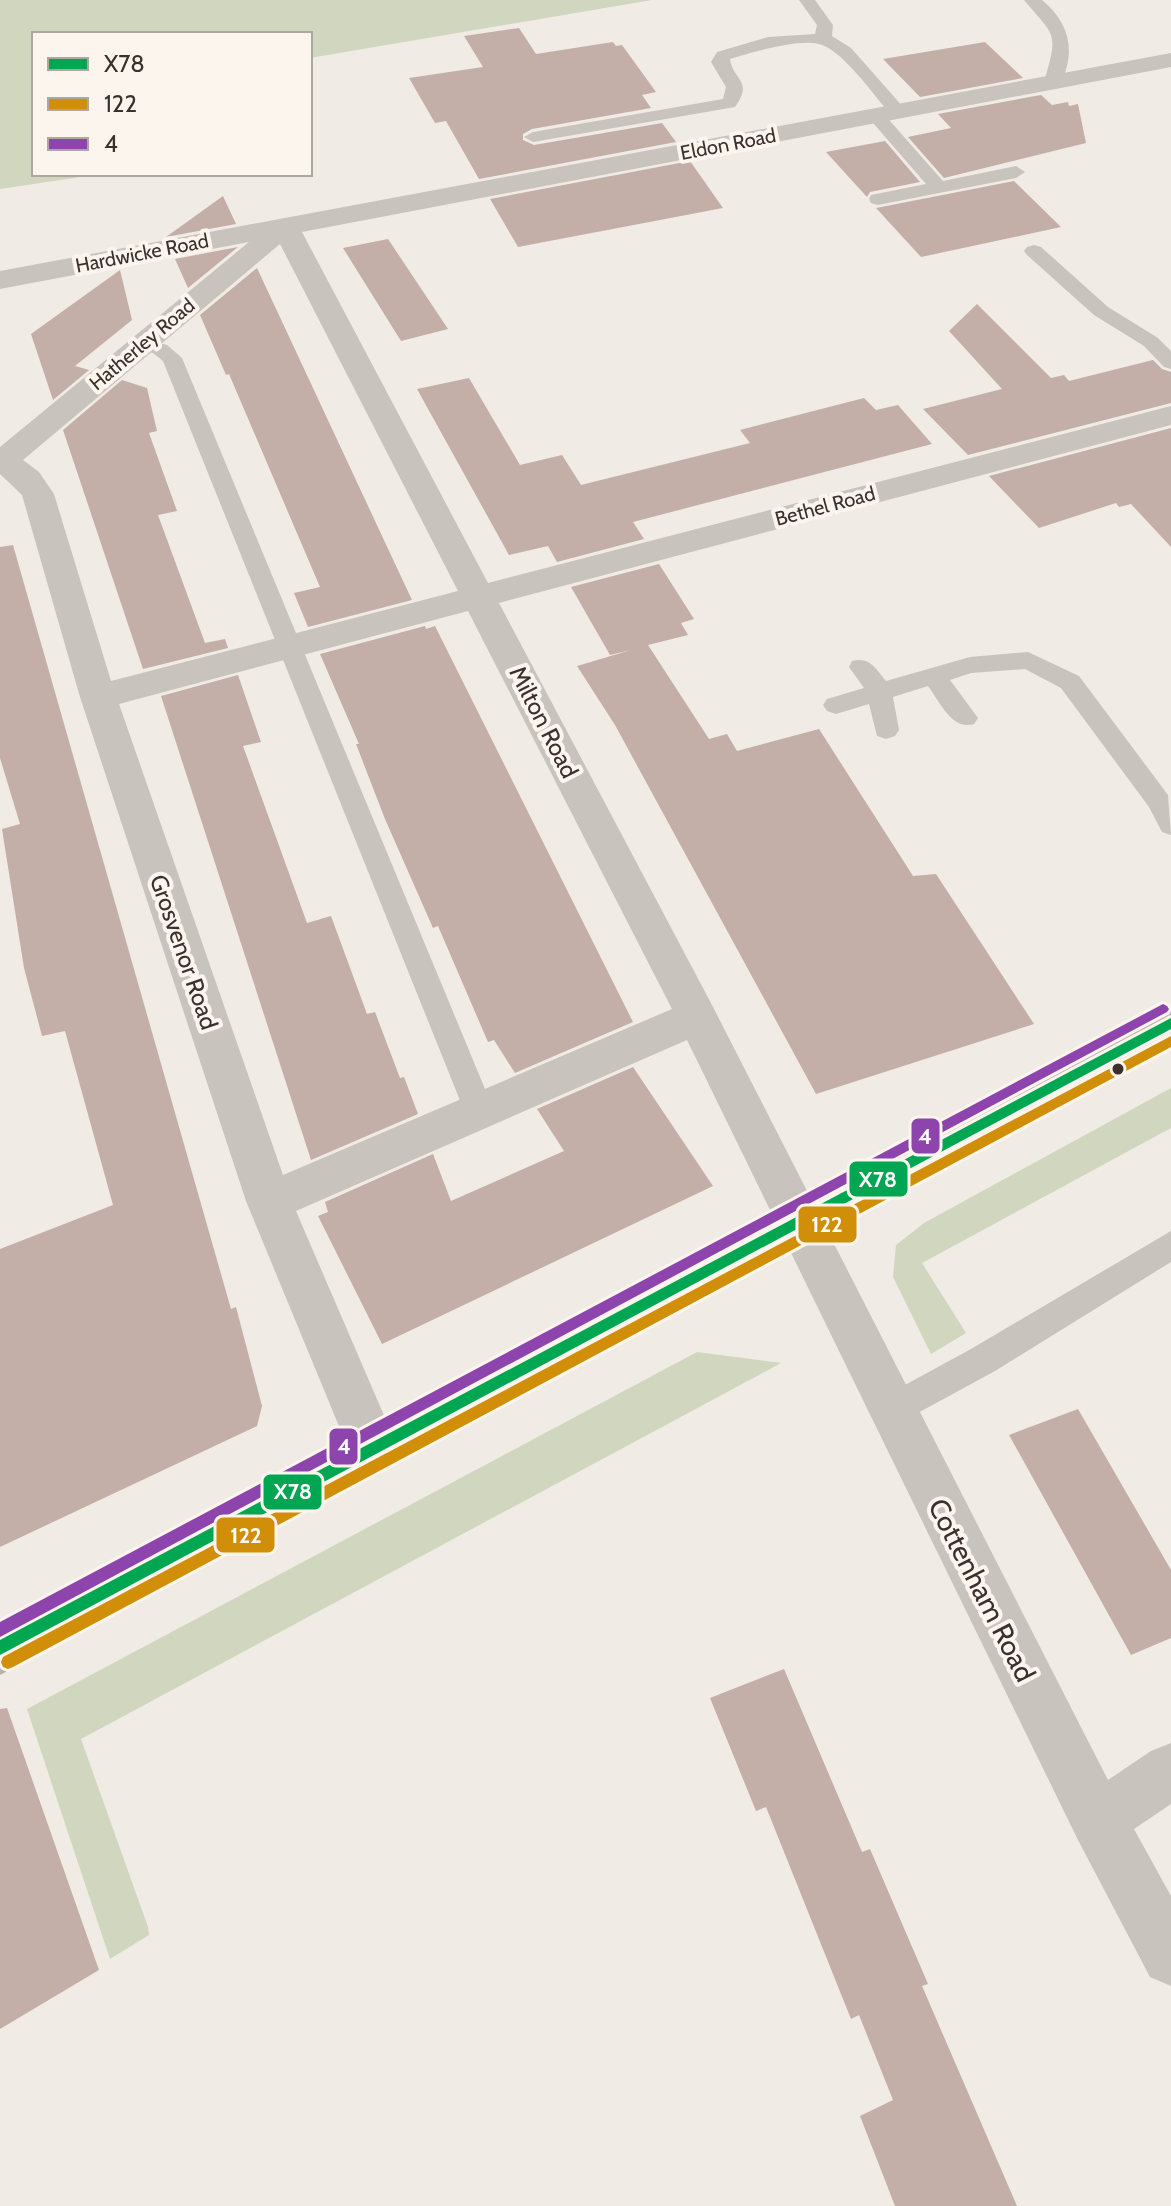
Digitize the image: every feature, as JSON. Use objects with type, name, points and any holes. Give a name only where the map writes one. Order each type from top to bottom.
[{"type":"main road","points":[[0,1648],[1171,1023]]},
{"type":"street","name":"Eldon Road","points":[[285,226],[1171,60]]},
{"type":"street","name":"Hardwicke Road","points":[[0,280],[285,226]]},
{"type":"street","name":"Hatherley Road","points":[[1,462],[285,226]]},
{"type":"street","name":"Milton Road","points":[[285,226],[697,1017],[798,1220]]},
{"type":"street","name":"Bethel Road","points":[[98,697],[1171,415]]},
{"type":"street","name":"Grosvenor Road","points":[[1,462],[27,479],[38,494],[98,697],[269,1201],[373,1448]]},
{"type":"street","points":[[269,1201],[480,1113],[697,1017]]},
{"type":"street","name":"Cottenham Road","points":[[798,1220],[1098,1820],[1171,1956]]},
{"type":"street","points":[[1098,1820],[1171,1771]]},
{"type":"lane","points":[[807,0],[825,25],[823,38]]},
{"type":"lane","points":[[1032,0],[1053,17],[1061,31],[1062,52],[1053,82]]},
{"type":"lane","points":[[533,137],[729,103],[736,95],[736,84],[720,62],[723,56],[768,42],[823,38],[845,52],[938,186]]},
{"type":"lane","points":[[878,199],[1016,172]]},
{"type":"lane","points":[[1034,251],[1101,311],[1151,342],[1171,363]]},
{"type":"lane","points":[[141,344],[160,349],[172,358],[480,1113]]},
{"type":"lane","points":[[983,636],[1001,662]]},
{"type":"lane","points":[[836,705],[970,665],[1028,660],[1070,682],[1159,802],[1171,825]]},
{"type":"lane","points":[[861,667],[880,691],[886,730]]},
{"type":"lane","points":[[933,675],[965,718]]},
{"type":"lane","points":[[893,1409],[983,1360],[1171,1245]]},
{"type":"green space","points":[[0,0],[652,0],[312,58],[312,32],[32,32],[32,176],[88,176],[0,189]]},
{"type":"green space","points":[[1171,1088],[1171,1128],[922,1263],[966,1333],[931,1354],[893,1277],[896,1245],[924,1223]]},
{"type":"green space","points":[[697,1352],[781,1363],[81,1739],[148,1927],[149,1935],[110,1959],[27,1709]]},
{"type":"building","points":[[519,28],[536,54],[613,42],[616,46],[622,45],[656,92],[642,95],[651,108],[532,129],[523,134],[523,140],[534,145],[662,123],[676,142],[479,179],[446,121],[435,123],[409,78],[483,67],[464,36]]},
{"type":"building","points":[[985,42],[1023,78],[920,97],[883,59]]},
{"type":"building","points":[[1041,95],[1052,105],[1078,104],[1086,143],[944,178],[908,137],[951,128],[938,114]]},
{"type":"building","points":[[885,141],[920,182],[870,192],[867,197],[826,152]]},
{"type":"building","points":[[690,161],[723,208],[518,247],[490,199]]},
{"type":"building","points":[[1014,181],[1061,227],[921,257],[876,208]]},
{"type":"building","points":[[223,196],[236,224],[166,237]]},
{"type":"building","points":[[388,239],[448,329],[401,341],[343,248]]},
{"type":"building","points":[[238,247],[188,288],[175,259]]},
{"type":"building","points":[[257,268],[412,600],[308,627],[294,593],[320,587],[229,374],[226,375],[200,315]]},
{"type":"building","points":[[120,270],[132,320],[75,366],[89,370],[53,400],[31,334]]},
{"type":"building","points":[[977,304],[1051,378],[1064,375],[1069,381],[1153,360],[1162,369],[1171,372],[1171,403],[968,455],[923,409],[1002,389],[949,331]]},
{"type":"building","points":[[469,378],[520,465],[562,455],[581,485],[750,443],[740,430],[864,398],[876,410],[898,405],[932,444],[633,522],[644,539],[557,562],[548,546],[509,555],[417,389]]},
{"type":"building","points":[[122,380],[147,388],[157,431],[149,433],[177,511],[158,515],[205,643],[225,639],[228,648],[143,669],[63,430]]},
{"type":"building","points":[[1171,428],[1171,547],[1131,504],[1119,507],[1116,503],[1039,528],[989,476]]},
{"type":"building","points":[[13,545],[231,1309],[236,1307],[262,1406],[257,1426],[0,1547],[0,1249],[113,1205],[65,1031],[42,1036],[24,968],[2,829],[20,824],[0,758],[0,547]]},
{"type":"building","points":[[659,564],[694,619],[681,623],[688,635],[648,645],[709,739],[727,734],[737,751],[819,729],[913,876],[936,874],[1034,1024],[816,1094],[615,725],[577,666],[631,650],[610,655],[571,587]]},
{"type":"building","points":[[425,626],[426,629],[435,626],[633,1022],[515,1073],[494,1040],[488,1042],[438,926],[433,928],[385,819],[356,744],[359,744],[320,654]]},
{"type":"building","points":[[238,675],[261,742],[243,746],[307,923],[331,916],[367,1014],[375,1012],[400,1078],[404,1077],[418,1114],[311,1160],[161,696]]},
{"type":"building","points":[[633,1067],[713,1186],[382,1344],[318,1216],[328,1212],[325,1202],[433,1154],[451,1201],[564,1151],[537,1109]]},
{"type":"building","points":[[1078,1409],[1171,1570],[1171,1638],[1131,1655],[1009,1435]]},
{"type":"building","points":[[784,1669],[862,1852],[870,1849],[928,1984],[922,1986],[1017,2206],[895,2206],[860,2116],[893,2100],[859,2015],[851,2019],[766,1807],[756,1811],[710,1698]]},
{"type":"building","points":[[7,1708],[99,1970],[0,2029],[0,1709]]},
{"type":"transit line","name":"4","points":[[0,1630],[1163,1009]]},
{"type":"transit line","name":"X78","points":[[0,1648],[1171,1023]]},
{"type":"transit line","name":"122","points":[[8,1662],[1171,1041]]}]
